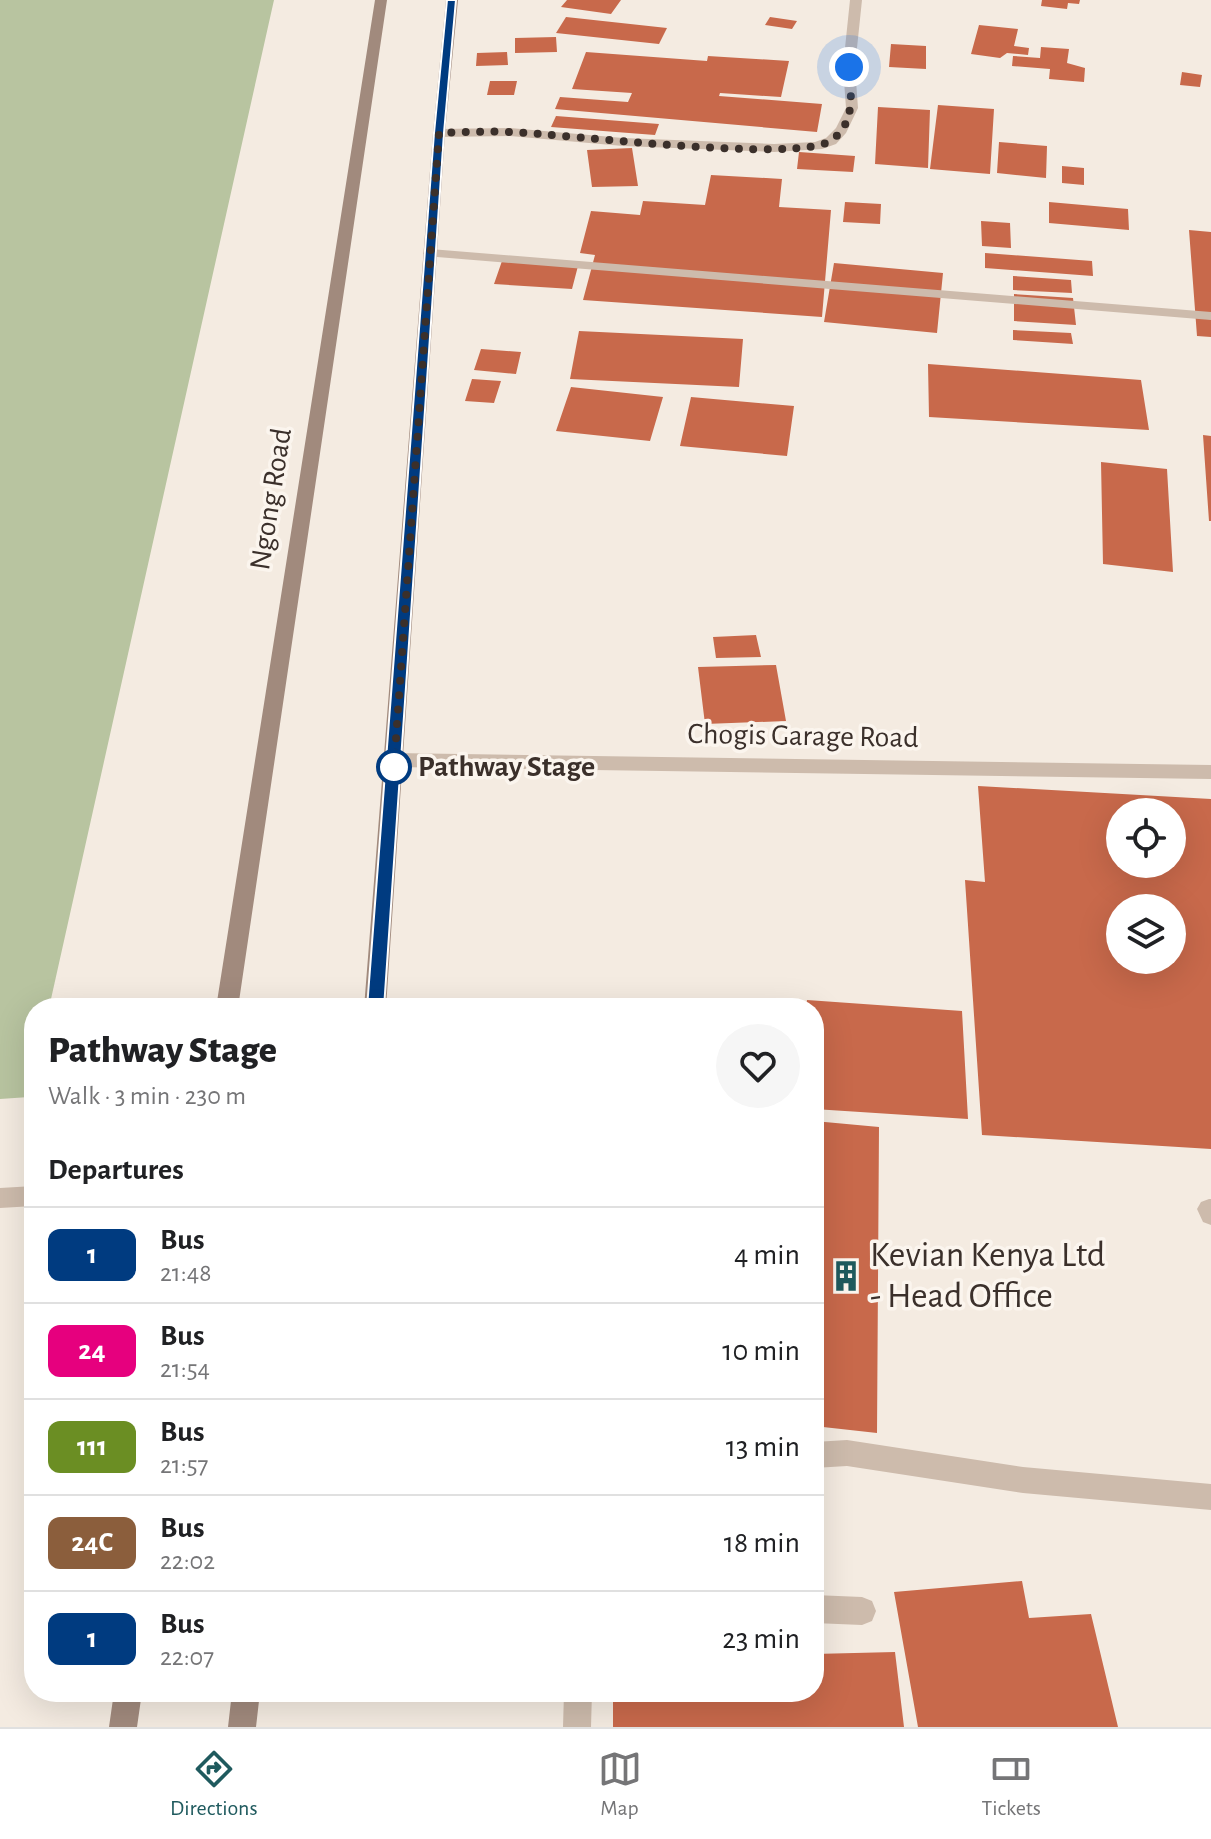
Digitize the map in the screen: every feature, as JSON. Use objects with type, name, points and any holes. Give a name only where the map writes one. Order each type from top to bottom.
[{"type":"main road","name":"Ngong Road","points":[[229,998],[381,0]]},
{"type":"main road","points":[[376,998],[439,133],[452,0]]},
{"type":"main road","points":[[123,1727],[127,1702]]},
{"type":"main road","points":[[242,1727],[245,1702]]},
{"type":"street","points":[[439,133],[510,132],[623,142],[774,148],[817,146],[831,141],[842,130],[852,108],[849,67],[856,0]]},
{"type":"street","points":[[430,253],[1211,316]]},
{"type":"street","name":"Chogis Garage Road","points":[[394,760],[1211,772]]},
{"type":"street","points":[[0,1198],[24,1197]]},
{"type":"street","points":[[824,1454],[847,1453],[1023,1480],[1211,1497]]},
{"type":"street","points":[[824,1609],[862,1611]]},
{"type":"street","points":[[577,1727],[578,1702]]},
{"type":"green space","points":[[0,0],[274,0],[51,998],[24,998],[24,1097],[0,1099]]},
{"type":"building","points":[[567,0],[621,0],[611,14],[561,7]]},
{"type":"building","points":[[1042,0],[1080,0],[1079,4],[1068,3],[1067,9],[1041,6]]},
{"type":"building","points":[[566,17],[667,28],[659,44],[556,33]]},
{"type":"building","points":[[770,17],[797,21],[792,29],[765,25]]},
{"type":"building","points":[[979,25],[1018,29],[1014,46],[1029,48],[1028,55],[1007,53],[1000,58],[971,54]]},
{"type":"building","points":[[556,37],[557,52],[515,53],[515,38]]},
{"type":"building","points":[[891,44],[926,46],[926,69],[889,67]]},
{"type":"building","points":[[1041,47],[1069,49],[1067,63],[1085,68],[1084,82],[1049,79],[1050,69],[1012,66],[1013,56],[1040,58]]},
{"type":"building","points":[[507,52],[508,65],[476,66],[477,53]]},
{"type":"building","points":[[586,52],[707,61],[708,56],[789,61],[781,97],[720,93],[719,96],[822,104],[817,132],[555,109],[560,97],[628,102],[632,93],[572,89]]},
{"type":"building","points":[[1182,72],[1202,75],[1200,87],[1180,85]]},
{"type":"building","points":[[490,81],[517,81],[514,95],[487,95]]},
{"type":"building","points":[[938,105],[994,109],[990,174],[930,169]]},
{"type":"building","points":[[878,107],[930,110],[928,168],[875,164]]},
{"type":"building","points":[[556,116],[659,124],[655,135],[551,127]]},
{"type":"building","points":[[999,142],[1047,146],[1046,178],[997,173]]},
{"type":"building","points":[[632,148],[638,186],[592,187],[587,150]]},
{"type":"building","points":[[799,152],[855,156],[853,172],[797,169]]},
{"type":"building","points":[[1062,166],[1084,168],[1084,185],[1062,183]]},
{"type":"building","points":[[711,175],[782,179],[779,207],[831,210],[822,317],[583,300],[595,255],[580,253],[591,211],[640,215],[643,201],[705,205]]},
{"type":"building","points":[[845,202],[881,204],[880,224],[843,222]]},
{"type":"building","points":[[1049,202],[1128,209],[1129,230],[1049,223]]},
{"type":"building","points":[[981,221],[1010,223],[1011,248],[982,246]]},
{"type":"building","points":[[1189,230],[1211,232],[1211,337],[1197,336]]},
{"type":"building","points":[[985,253],[1092,261],[1093,276],[985,268]]},
{"type":"building","points":[[502,261],[578,266],[572,289],[494,284]]},
{"type":"building","points":[[834,263],[943,273],[937,333],[824,322]]},
{"type":"building","points":[[1013,276],[1071,280],[1072,293],[1013,290]]},
{"type":"building","points":[[1014,294],[1073,298],[1076,325],[1014,321]]},
{"type":"building","points":[[1013,330],[1071,333],[1073,344],[1013,340]]},
{"type":"building","points":[[579,331],[743,339],[739,387],[570,379]]},
{"type":"building","points":[[481,349],[521,352],[516,374],[474,370]]},
{"type":"building","points":[[928,364],[1141,380],[1149,430],[929,417]]},
{"type":"building","points":[[472,379],[501,381],[494,403],[465,401]]},
{"type":"building","points":[[571,387],[663,397],[650,441],[556,431]]},
{"type":"building","points":[[691,397],[794,406],[787,456],[680,446]]},
{"type":"building","points":[[1203,435],[1211,436],[1211,521],[1209,521]]},
{"type":"building","points":[[1101,462],[1167,469],[1173,572],[1103,564]]},
{"type":"building","points":[[756,635],[761,657],[716,658],[713,637]]},
{"type":"building","points":[[776,665],[786,721],[705,724],[698,667]]},
{"type":"building","points":[[978,786],[1211,799],[1211,1149],[982,1135],[965,880],[985,882]]},
{"type":"building","points":[[824,1001],[962,1011],[968,1119],[824,1110]]},
{"type":"building","name":"Kevian Kenya Ltd - Head Office","points":[[824,1122],[879,1127],[877,1433],[824,1427]]},
{"type":"building","points":[[1022,1581],[1029,1618],[1091,1614],[1118,1727],[918,1727],[894,1592]]},
{"type":"building","points":[[895,1652],[904,1727],[613,1727],[613,1702],[824,1702],[824,1654]]},
{"type":"bus line","name":"1","points":[[376,998],[439,133],[452,0]]},
{"type":"place","name":"Pathway Stage","points":[[394,767]]},
{"type":"place","name":"Kevian Kenya Ltd - Head Office","points":[[846,1276]]},
{"type":"route","points":[[394,767],[439,133],[510,132],[623,142],[774,148],[817,146],[831,141],[842,130],[852,108],[849,67]]}]
